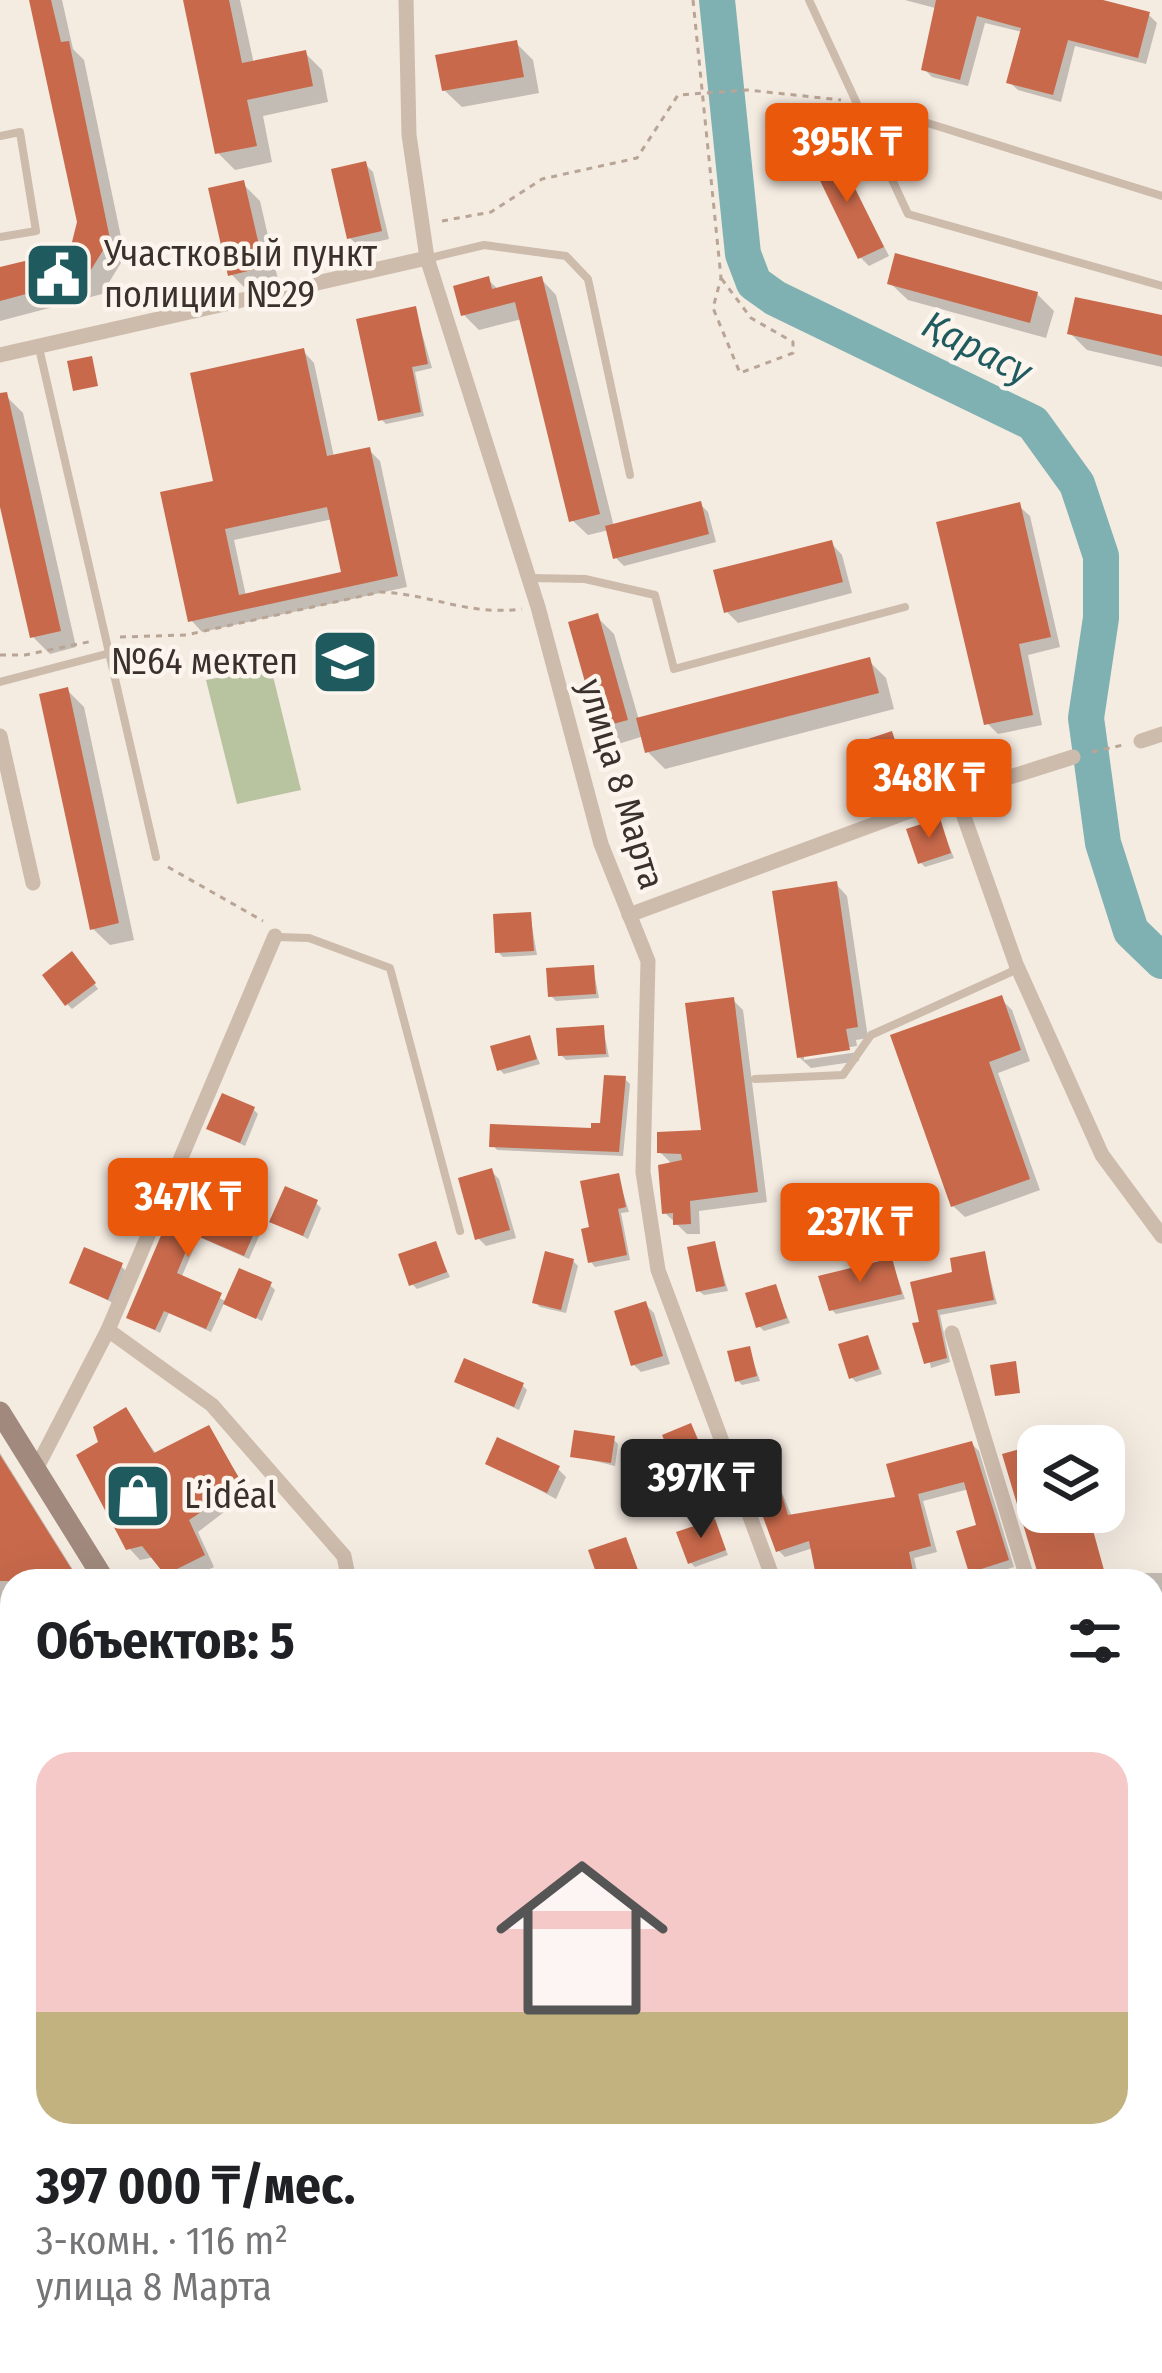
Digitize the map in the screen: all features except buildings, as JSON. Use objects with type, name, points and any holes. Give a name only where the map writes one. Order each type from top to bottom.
[{"type":"main road","points":[[0,1412],[98,1569]]},
{"type":"street","name":"улица 8 Марта","points":[[406,0],[410,135],[427,258],[538,607],[601,844],[648,961],[643,1172],[658,1270],[770,1569]]},
{"type":"street","points":[[0,355],[427,258]]},
{"type":"street","points":[[1141,741],[1162,734]]},
{"type":"street","points":[[0,736],[33,883]]},
{"type":"street","points":[[629,915],[956,794],[1078,756]]},
{"type":"street","points":[[956,794],[1016,964],[1102,1155],[1162,1236]]},
{"type":"street","points":[[36,1469],[108,1330],[275,937]]},
{"type":"street","points":[[108,1330],[212,1405],[331,1538],[347,1569]]},
{"type":"street","points":[[952,1333],[1024,1569]]},
{"type":"lane","points":[[809,0],[908,214],[1162,286]]},
{"type":"lane","points":[[921,121],[1162,196]]},
{"type":"lane","points":[[0,136],[20,132],[36,231],[0,237]]},
{"type":"lane","points":[[427,258],[484,245],[525,250],[566,256],[588,279],[630,475]]},
{"type":"lane","points":[[39,346],[156,857]]},
{"type":"lane","points":[[529,578],[585,579],[655,596],[674,669],[905,608]]},
{"type":"lane","points":[[0,682],[110,653]]},
{"type":"lane","points":[[275,937],[309,938],[390,968],[460,1231]]},
{"type":"lane","points":[[755,1079],[843,1075],[872,1036],[1011,972],[1016,964]]},
{"type":"path","points":[[693,0],[722,278],[712,308],[740,373],[793,353],[793,342],[751,318],[722,278]]},
{"type":"path","points":[[422,224],[491,212],[542,179],[637,158],[678,95],[748,90],[856,101],[921,121]]},
{"type":"path","points":[[0,655],[25,656],[106,638],[186,635],[380,592],[412,593],[452,609],[492,613],[538,607]]},
{"type":"path","points":[[1078,756],[1107,749]]},
{"type":"path","points":[[156,857],[175,873],[260,916],[275,937]]},
{"type":"green space","points":[[271,668],[301,790],[237,804],[206,680]]},
{"type":"waterway","name":"Қарасу","points":[[717,0],[743,254],[754,283],[775,298],[1033,423],[1077,484],[1101,556],[1101,618],[1086,718],[1103,843],[1131,931],[1162,961]]},
{"type":"place","name":"Участковый пункт полиции №29","points":[[58,275]]},
{"type":"place","name":"№64 мектеп","points":[[345,662]]},
{"type":"place","name":"L’idéal","points":[[138,1496]]}]
